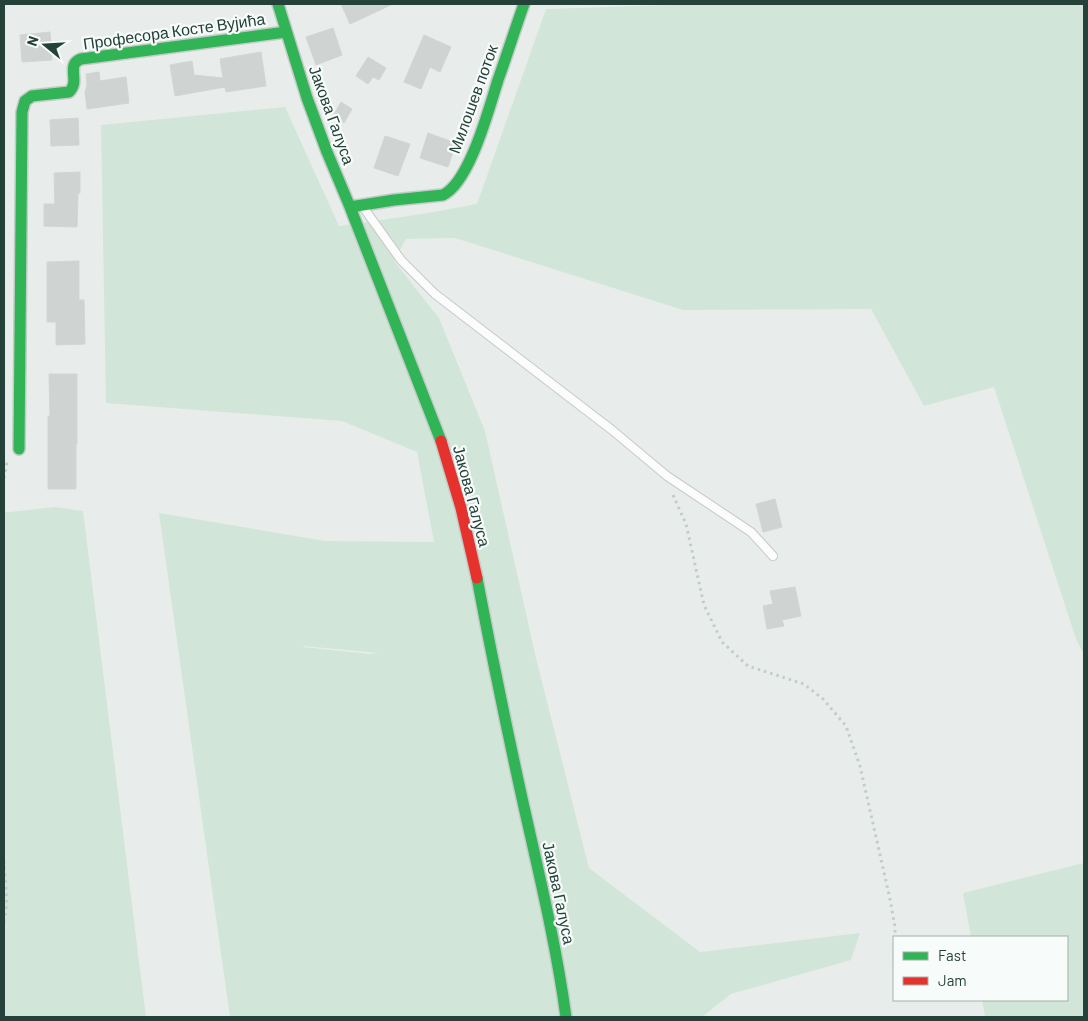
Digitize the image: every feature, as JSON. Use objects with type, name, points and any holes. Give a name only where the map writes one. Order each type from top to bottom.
[{"type":"street","name":"Јакова Галуса","points":[[278,4],[307,98],[327,152],[356,206],[440,437],[461,508],[547,910],[561,980],[566,1017]]},
{"type":"street","name":"Милошев поток","points":[[356,206],[442,195],[450,192],[462,175],[478,141],[490,110],[524,4]]},
{"type":"street","name":"Професора Косте Вујића","points":[[20,450],[22,112],[25,102],[32,96],[73,90],[75,86],[73,66],[76,61],[286,32]]},
{"type":"lane","name":"Јакова Галуса","points":[[356,206],[400,260],[435,294],[612,430],[667,476],[751,532],[773,556]]},
{"type":"path","points":[[667,476],[669,486],[686,524],[704,605],[722,642],[748,666],[804,684],[823,699],[846,726],[860,766],[890,899],[895,936]]},
{"type":"path","points":[[4,861],[6,891],[4,920]]},
{"type":"green space","points":[[699,4],[1084,4],[1084,655],[1076,639],[994,387],[924,406],[871,309],[683,310],[455,238],[406,239],[394,261],[439,318],[485,431],[536,658],[589,868],[700,952],[860,933],[851,960],[731,994],[702,1017],[230,1017],[159,513],[325,541],[434,542],[417,452],[342,421],[106,403],[101,125],[285,107],[339,226],[477,204],[546,9]],"holes":[[[304,646],[378,653],[370,654]]]},
{"type":"green space","points":[[55,507],[83,511],[146,1017],[4,1017],[4,512]]},
{"type":"green space","points":[[1084,863],[1084,1017],[985,1017],[982,1001],[1068,1001],[1068,936],[971,936],[963,893]]},
{"type":"building","points":[[341,4],[393,4],[350,24]]},
{"type":"building","points":[[333,28],[342,55],[316,65],[306,37]]},
{"type":"building","points":[[50,32],[52,60],[22,62],[20,35]]},
{"type":"building","points":[[424,35],[451,47],[440,72],[430,67],[421,89],[404,82]]},
{"type":"building","points":[[261,52],[266,86],[226,92],[225,87],[175,96],[170,65],[192,61],[194,75],[223,78],[220,59]]},
{"type":"building","points":[[368,57],[386,68],[379,80],[373,77],[368,84],[356,76]]},
{"type":"building","points":[[99,72],[100,81],[126,77],[129,103],[87,109],[85,92],[87,85],[86,74]]},
{"type":"building","points":[[341,102],[352,109],[344,123],[333,116]]},
{"type":"building","points":[[78,118],[79,145],[51,146],[50,120]]},
{"type":"building","points":[[428,133],[456,143],[448,167],[420,158]]},
{"type":"building","points":[[385,136],[410,144],[398,176],[374,168]]},
{"type":"building","points":[[80,172],[77,227],[44,226],[44,204],[55,204],[54,173]]},
{"type":"building","points":[[79,261],[79,300],[84,300],[85,344],[56,345],[56,322],[47,322],[47,262]]},
{"type":"building","points":[[49,374],[77,374],[76,489],[48,489]]},
{"type":"building","points":[[775,499],[782,527],[763,532],[756,504]]},
{"type":"building","points":[[795,587],[801,616],[782,620],[784,626],[767,629],[763,606],[773,604],[770,591]]},
{"type":"traffic: fast","points":[[278,4],[307,98],[327,152],[441,441]]},
{"type":"traffic: fast","points":[[350,207],[443,195],[453,187],[470,160],[484,125],[524,4]]},
{"type":"traffic: fast","points":[[19,449],[22,112],[25,101],[32,96],[69,92],[74,83],[74,65],[81,59],[286,32]]},
{"type":"traffic: fast","points":[[477,578],[504,716],[552,934],[566,1017]]},
{"type":"traffic: jam","points":[[441,441],[461,508],[477,578]]}]
